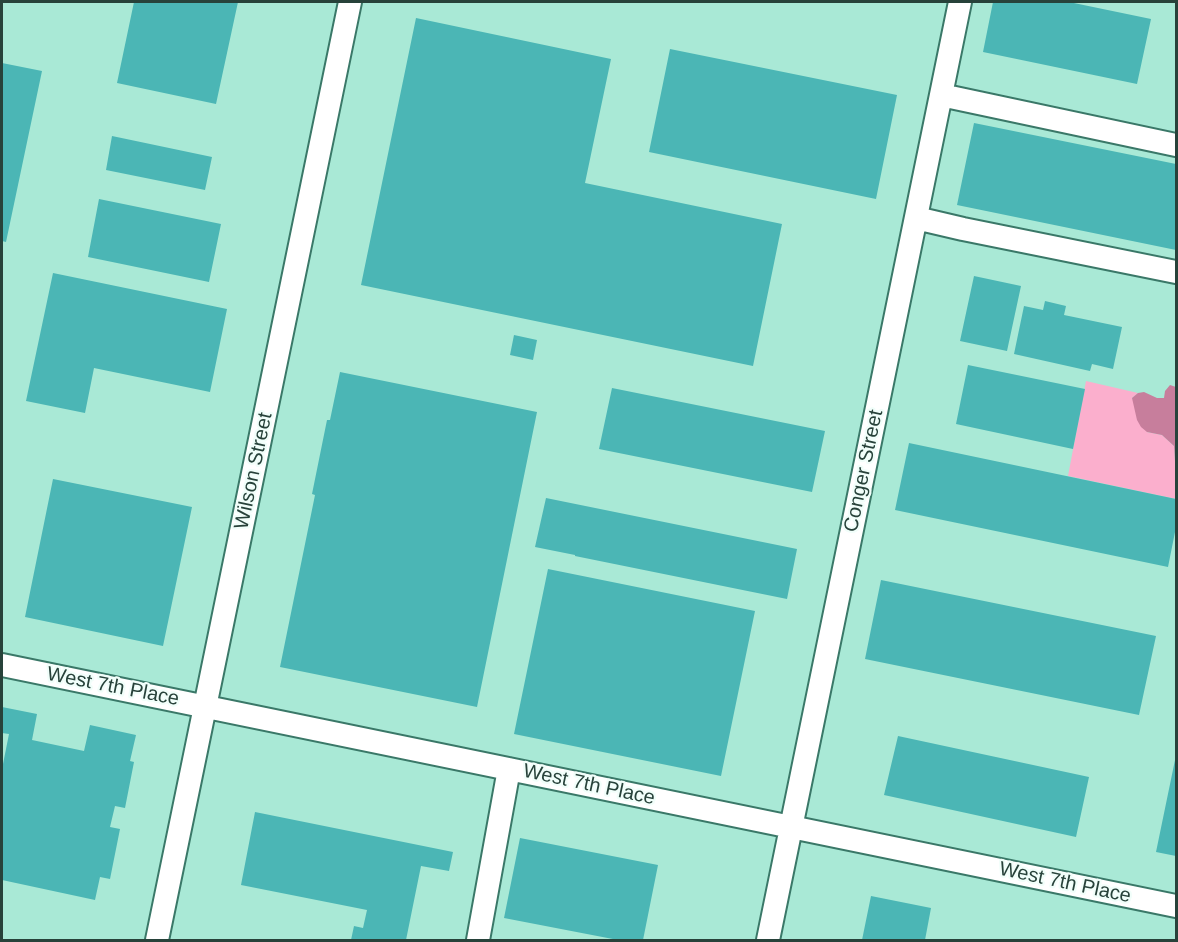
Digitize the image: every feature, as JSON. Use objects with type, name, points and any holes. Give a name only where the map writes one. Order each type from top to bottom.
[{"type":"street","name":"Wilson Street","points":[[157,940],[350,2]]},
{"type":"street","name":"Conger Street","points":[[768,940],[960,2]]},
{"type":"street","points":[[941,95],[1176,145]]},
{"type":"street","points":[[916,218],[1176,272]]},
{"type":"street","name":"West 7th Place","points":[[2,665],[1176,906]]},
{"type":"street","points":[[478,940],[509,769]]},
{"type":"shaded area","points":[[1086,381],[1138,393],[1132,398],[1147,432],[1162,435],[1174,446],[1176,499],[1068,476]]},
{"type":"shaded area","points":[[1170,385],[1176,387],[1176,476],[1174,446],[1162,435],[1147,432],[1141,427],[1132,398],[1144,392],[1157,398],[1164,398],[1165,391]]},
{"type":"building","points":[[134,2],[238,2],[216,104],[117,83]]},
{"type":"building","points":[[993,2],[1069,2],[1151,19],[1137,84],[983,52]]},
{"type":"building","points":[[416,18],[611,59],[585,183],[782,224],[753,366],[361,285]]},
{"type":"building","points":[[670,49],[897,95],[876,199],[649,152]]},
{"type":"building","points":[[2,63],[42,71],[6,242],[2,241]]},
{"type":"building","points":[[974,123],[1176,164],[1176,250],[957,205]]},
{"type":"building","points":[[112,136],[212,157],[205,190],[106,170]]},
{"type":"building","points":[[99,199],[221,224],[209,282],[88,257]]},
{"type":"building","points":[[53,273],[227,309],[210,392],[94,368],[85,413],[26,401]]},
{"type":"building","points":[[974,276],[1021,286],[1007,351],[960,341]]},
{"type":"building","points":[[1045,301],[1066,306],[1064,315],[1122,327],[1113,369],[1092,364],[1090,371],[1014,354],[1024,306],[1043,310]]},
{"type":"building","points":[[514,335],[537,340],[533,360],[510,355]]},
{"type":"building","points":[[968,365],[1085,389],[1073,449],[956,424]]},
{"type":"building","points":[[340,372],[537,412],[477,707],[280,667],[315,495],[312,494],[327,420],[330,420]]},
{"type":"building","points":[[612,388],[825,431],[812,492],[599,449]]},
{"type":"building","points":[[909,443],[1176,499],[1176,527],[1168,567],[895,510]]},
{"type":"building","points":[[53,479],[192,507],[163,646],[25,617]]},
{"type":"building","points":[[546,498],[797,549],[787,599],[535,547]]},
{"type":"building","points":[[548,569],[755,611],[721,776],[514,734]]},
{"type":"building","points":[[881,580],[1156,636],[1139,715],[865,659]]},
{"type":"building","points":[[2,707],[37,714],[32,740],[84,751],[90,725],[136,735],[130,761],[134,762],[125,808],[115,806],[110,827],[120,829],[110,879],[100,877],[95,900],[2,880],[2,769],[9,734],[2,733]]},
{"type":"building","points":[[898,736],[1089,777],[1076,837],[884,795]]},
{"type":"building","points":[[1176,760],[1176,856],[1156,852]]},
{"type":"building","points":[[255,812],[453,852],[449,871],[421,866],[406,940],[351,940],[354,926],[363,928],[367,910],[241,885]]},
{"type":"building","points":[[520,838],[658,865],[643,940],[618,940],[504,918]]},
{"type":"building","points":[[871,896],[931,908],[925,940],[862,940]]}]
